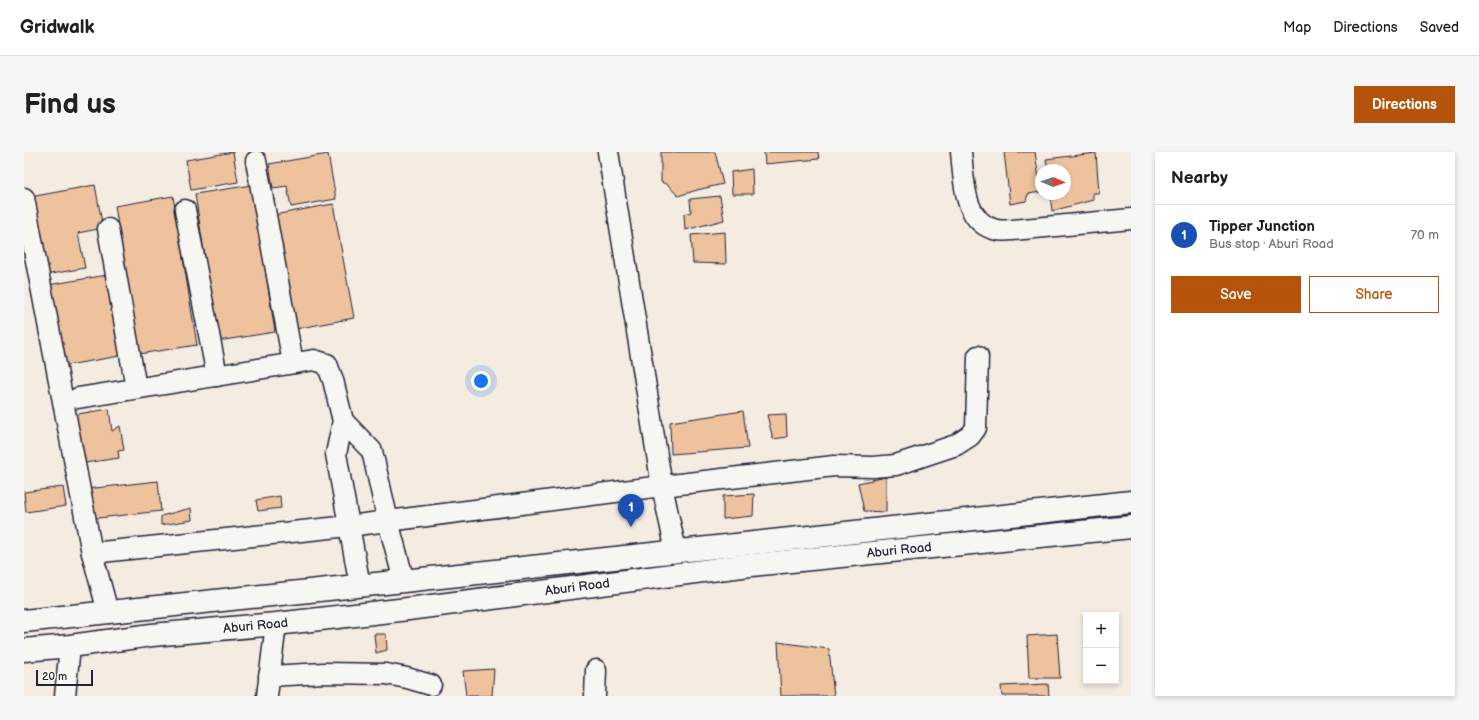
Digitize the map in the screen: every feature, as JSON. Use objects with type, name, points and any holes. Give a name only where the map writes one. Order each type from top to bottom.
[{"type":"highway","name":"Aburi Road","points":[[24,621],[1131,502]]},
{"type":"highway","name":"Aburi Road","points":[[24,650],[70,646],[152,635],[276,624],[408,609],[742,566],[1131,527]]},
{"type":"highway","points":[[404,581],[408,609]]},
{"type":"street","points":[[608,152],[662,486],[676,551]]},
{"type":"street","points":[[960,152],[967,200],[976,219],[986,226],[998,230],[1013,230],[1131,219]]},
{"type":"street","points":[[256,161],[293,363]]},
{"type":"street","points":[[24,198],[92,553],[108,612]]},
{"type":"street","points":[[185,210],[217,376]]},
{"type":"street","points":[[108,229],[136,388]]},
{"type":"street","points":[[92,553],[349,526],[662,486],[834,466],[873,467],[896,465],[956,445],[970,436],[976,428],[978,356]]},
{"type":"street","points":[[78,398],[314,360],[327,364],[333,380],[342,421],[336,454],[360,586]]},
{"type":"street","points":[[342,421],[372,451],[404,581]]},
{"type":"street","points":[[267,696],[276,624]]},
{"type":"street","points":[[65,696],[70,646]]},
{"type":"street","points":[[595,696],[596,670]]},
{"type":"street","points":[[269,676],[324,673],[386,674],[407,678],[431,686]]},
{"type":"building","points":[[233,152],[238,182],[191,190],[186,160]]},
{"type":"building","points":[[661,152],[715,152],[723,184],[678,196],[668,185],[661,182]]},
{"type":"building","points":[[764,152],[818,152],[819,159],[765,164]]},
{"type":"building","points":[[1004,152],[1035,152],[1037,164],[1035,164],[1035,193],[1028,194],[1026,201],[1010,204]]},
{"type":"building","points":[[1096,153],[1099,193],[1093,193],[1093,200],[1052,211],[1051,200],[1071,200],[1071,164],[1047,164],[1046,159]]},
{"type":"building","points":[[328,154],[336,199],[291,207],[287,186],[273,188],[269,164]]},
{"type":"building","points":[[752,169],[753,194],[732,194],[731,172]]},
{"type":"building","points":[[95,185],[103,228],[78,233],[85,268],[45,275],[30,197]]},
{"type":"building","points":[[252,185],[275,332],[218,341],[195,194]]},
{"type":"building","points":[[173,196],[197,345],[139,354],[115,206]]},
{"type":"building","points":[[720,196],[724,220],[685,230],[684,214],[691,212],[690,199]]},
{"type":"building","points":[[333,204],[354,318],[295,329],[274,215]]},
{"type":"building","points":[[725,232],[726,264],[693,263],[691,235]]},
{"type":"building","points":[[107,275],[120,356],[62,366],[48,285]]},
{"type":"building","points":[[109,409],[112,431],[120,426],[124,450],[118,451],[119,458],[78,464],[71,415]]},
{"type":"building","points":[[743,411],[748,448],[671,454],[670,422]]},
{"type":"building","points":[[786,414],[787,437],[773,439],[767,415]]},
{"type":"building","points":[[886,477],[886,512],[864,511],[858,483]]},
{"type":"building","points":[[158,481],[161,511],[89,519],[86,489]]},
{"type":"building","points":[[63,487],[66,506],[26,512],[24,492]]},
{"type":"building","points":[[754,494],[753,516],[723,519],[723,496]]},
{"type":"building","points":[[280,496],[281,508],[258,511],[256,500]]},
{"type":"building","points":[[191,508],[192,520],[161,525],[161,516]]},
{"type":"building","points":[[374,634],[386,634],[387,650],[376,653]]},
{"type":"building","points":[[1057,634],[1060,678],[1029,678],[1027,636]]},
{"type":"building","points":[[778,642],[829,649],[834,696],[781,696]]},
{"type":"building","points":[[494,669],[492,696],[466,696],[463,671]]},
{"type":"building","points":[[1048,684],[1049,696],[1002,696],[1001,686]]},
{"type":"place","name":"Tipper Junction","points":[[631,527]]}]
